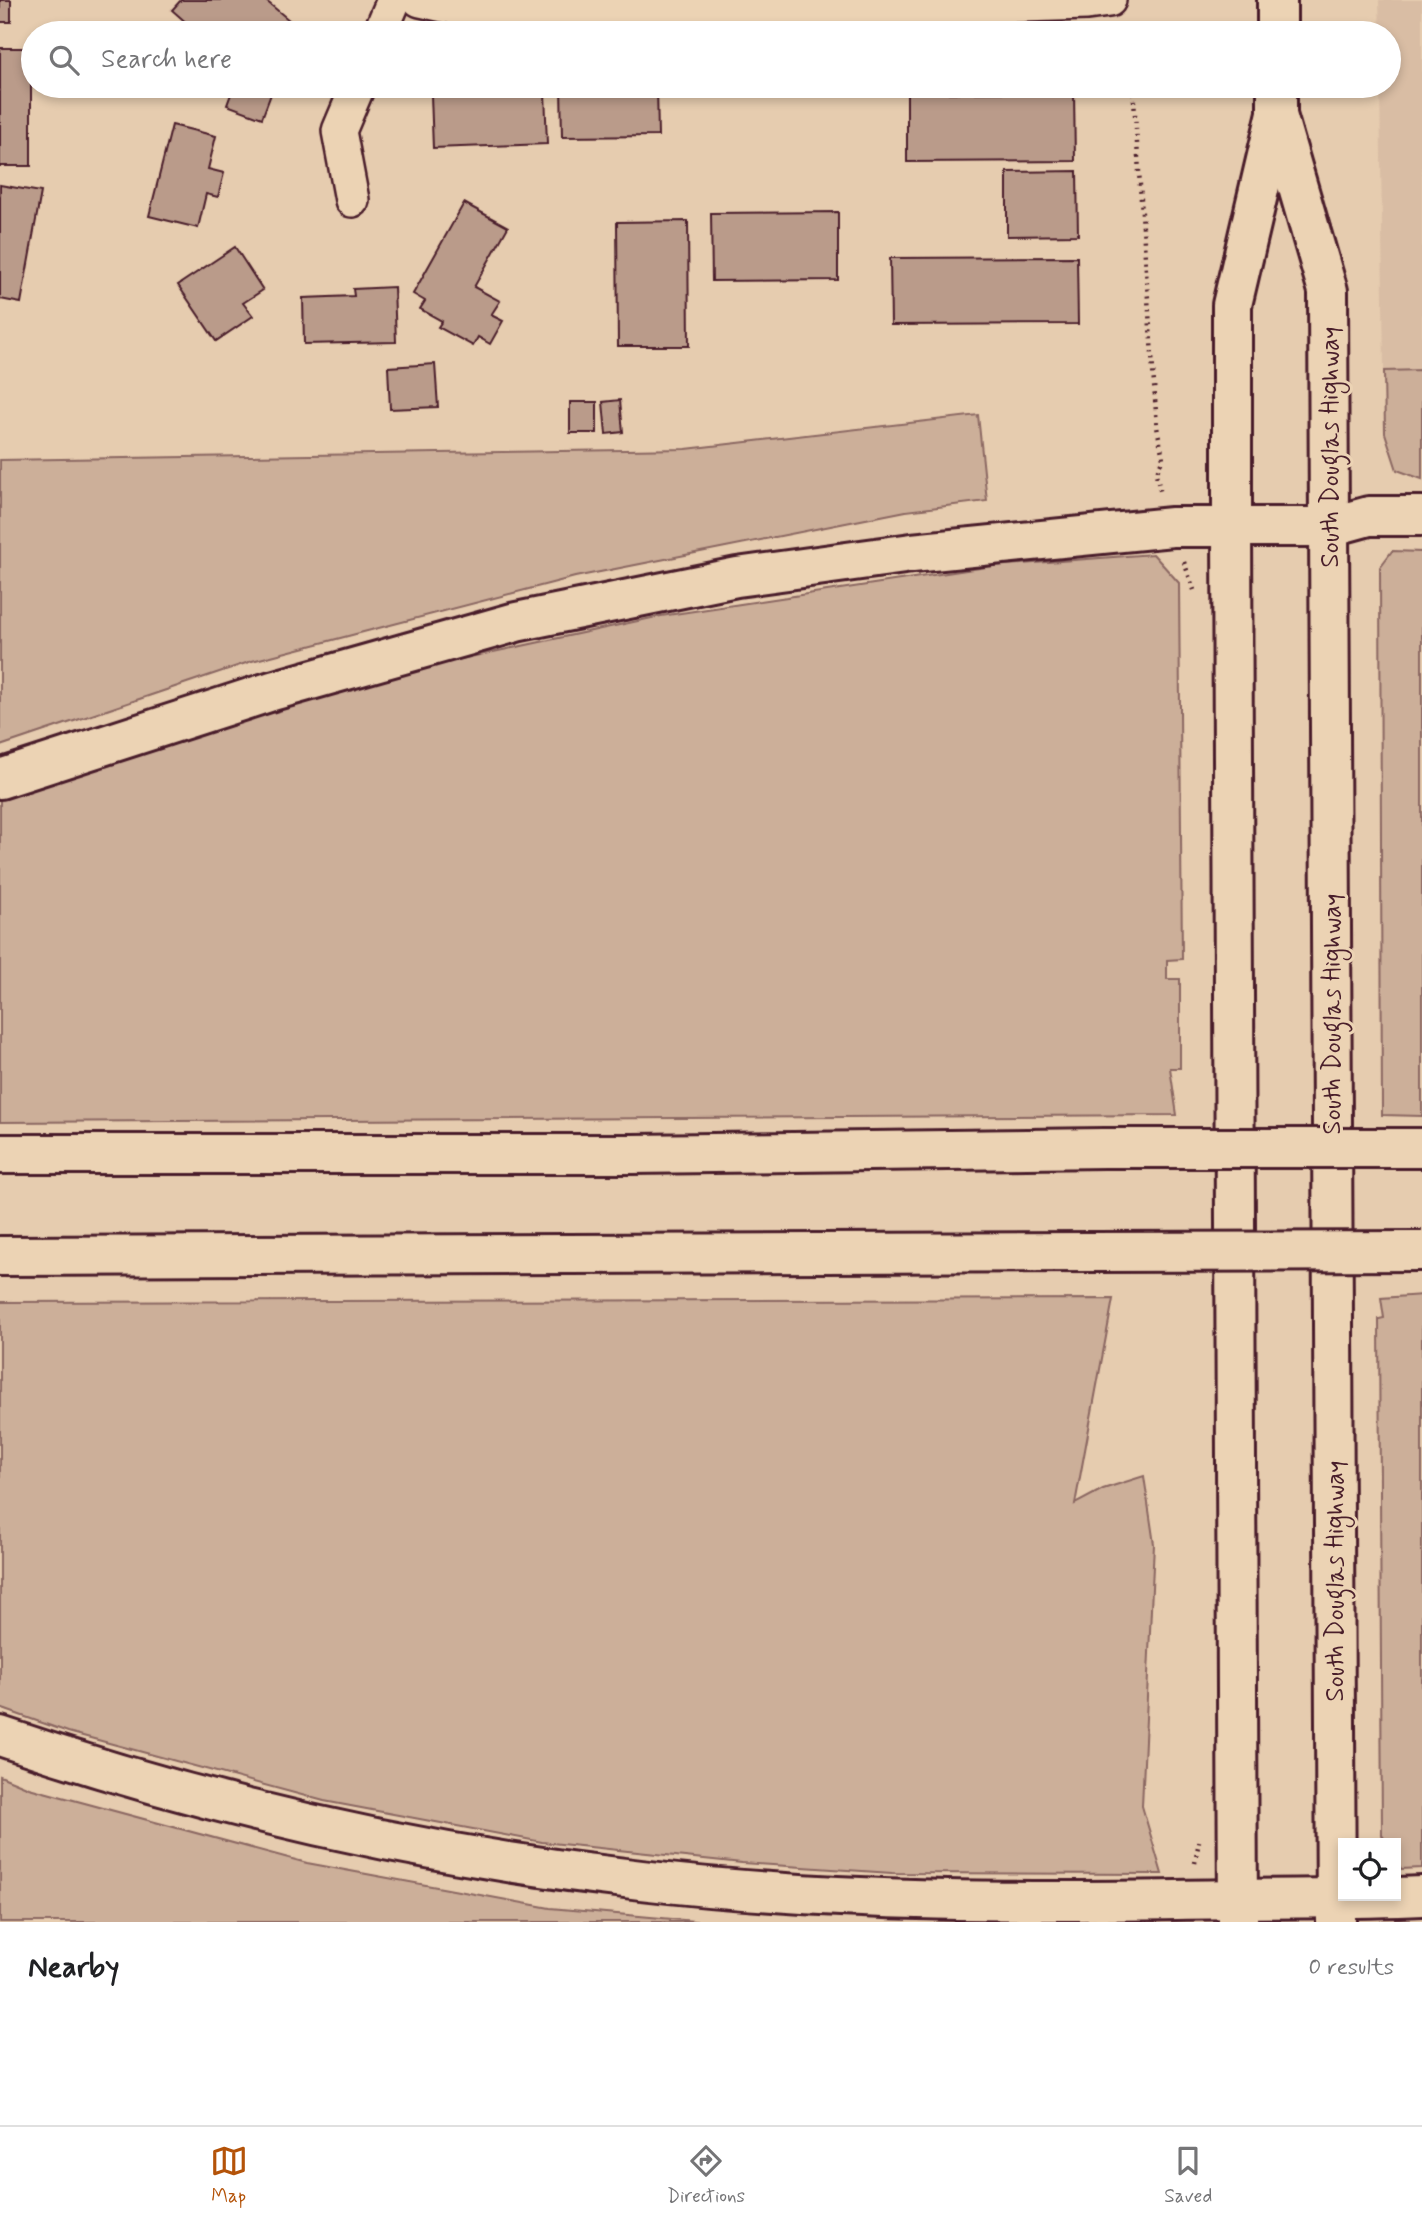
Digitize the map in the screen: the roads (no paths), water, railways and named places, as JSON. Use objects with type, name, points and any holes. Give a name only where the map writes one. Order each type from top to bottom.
[{"type":"main road","points":[[1277,0],[1277,21]]},
{"type":"main road","name":"South Douglas Highway","points":[[1277,99],[1328,291],[1336,1910]]},
{"type":"main road","name":"South Douglas Highway","points":[[1238,1911],[1232,305],[1277,99]]},
{"type":"main road","points":[[0,779],[272,691],[516,622],[737,578],[912,553],[1172,527],[1329,527],[1369,516],[1422,516]]},
{"type":"main road","points":[[0,1154],[633,1154],[1422,1147]]},
{"type":"main road","points":[[0,1256],[1422,1251]]},
{"type":"main road","points":[[0,1736],[63,1757],[264,1812],[459,1853],[640,1880],[833,1896],[1238,1911],[1336,1910],[1422,1896]]},
{"type":"street","points":[[385,21],[394,0]]},
{"type":"street","points":[[420,0],[466,10],[511,13],[868,5],[1087,4],[1109,0]]},
{"type":"street","points":[[352,200],[340,131],[353,98]]}]
